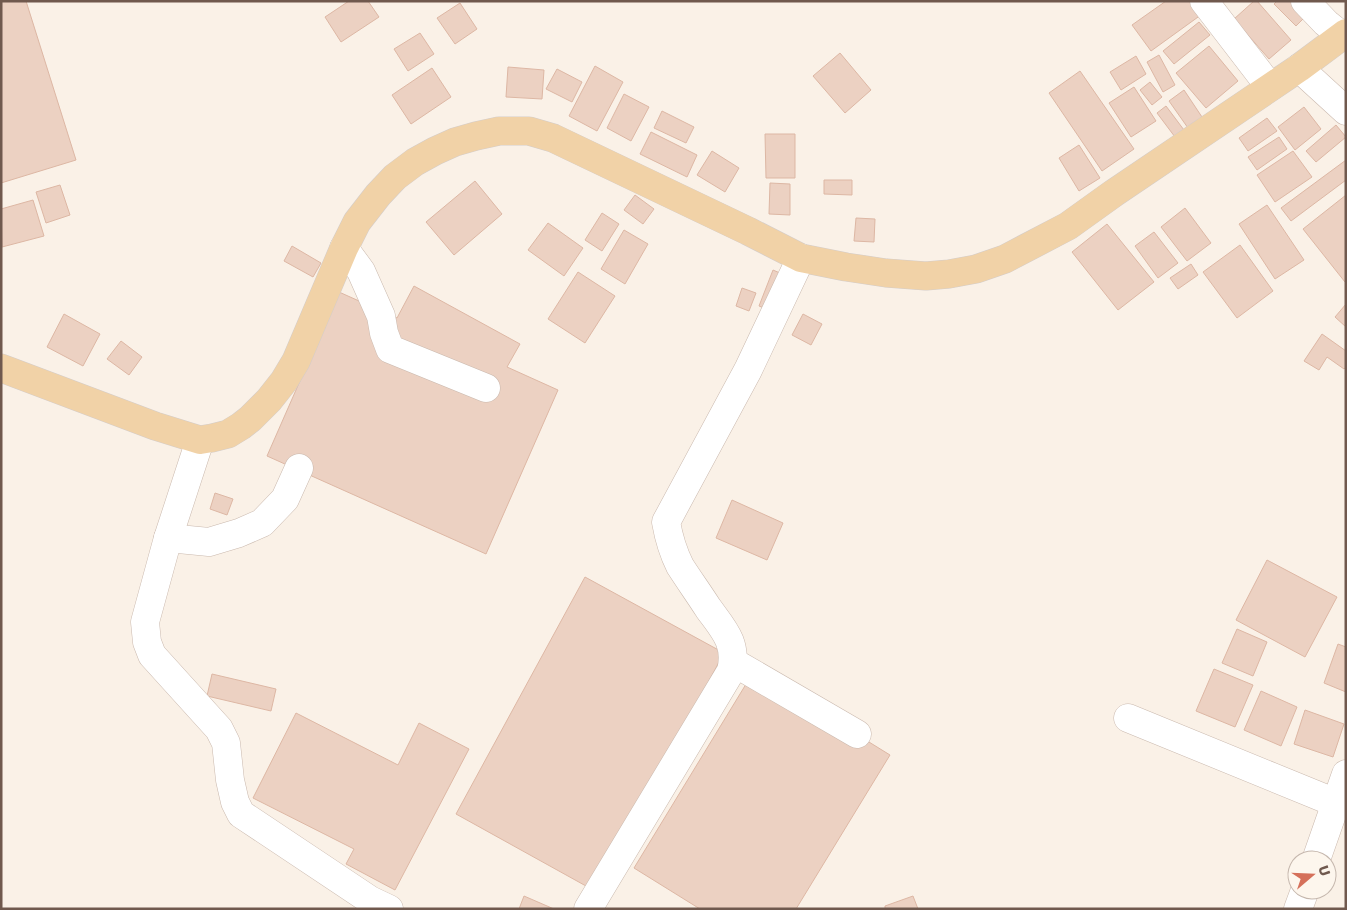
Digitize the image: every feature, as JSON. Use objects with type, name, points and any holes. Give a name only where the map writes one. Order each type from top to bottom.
[{"type":"main road","points":[[1,368],[154,426],[200,440],[228,434],[250,419],[284,381],[296,360],[357,222],[378,195],[395,177],[415,162],[455,142],[499,132],[529,131],[553,138],[802,258],[886,273],[926,276],[976,269],[1005,259],[1068,226],[1299,68],[1344,35]]},
{"type":"street","points":[[1204,1],[1270,87]]},
{"type":"street","points":[[1305,1],[1326,23],[1344,35]]},
{"type":"street","points":[[1299,68],[1346,111]]},
{"type":"street","points":[[344,248],[361,271],[381,316],[384,333],[390,348],[486,388]]},
{"type":"street","points":[[588,909],[731,671],[733,652],[728,634],[681,566],[670,544],[666,522],[748,370],[802,258]]},
{"type":"street","points":[[200,440],[168,538],[145,622],[147,642],[152,655],[219,729],[226,743],[230,780],[235,802],[241,814],[370,900],[389,909]]},
{"type":"street","points":[[168,538],[209,542],[239,533],[262,523],[285,500],[299,468]]},
{"type":"street","points":[[733,662],[857,734]]},
{"type":"street","points":[[1128,718],[1336,803]]},
{"type":"street","points":[[1325,850],[1336,837],[1336,803],[1346,774]]},
{"type":"building","points":[[1,1],[26,1],[76,160],[1,183]]},
{"type":"building","points":[[349,1],[368,1],[379,17],[341,42],[325,17]]},
{"type":"building","points":[[1166,1],[1197,1],[1205,12],[1151,51],[1132,25]]},
{"type":"building","points":[[1254,1],[1257,1],[1291,40],[1269,59],[1234,19]]},
{"type":"building","points":[[1277,1],[1321,1],[1296,26],[1274,4]]},
{"type":"building","points":[[460,3],[477,29],[455,44],[437,18]]},
{"type":"building","points":[[1199,22],[1210,35],[1174,64],[1163,51]]},
{"type":"building","points":[[420,33],[434,54],[408,71],[394,49]]},
{"type":"building","points":[[1209,46],[1238,81],[1206,108],[1176,73]]},
{"type":"building","points":[[840,53],[871,90],[845,113],[813,76]]},
{"type":"building","points":[[1159,55],[1175,85],[1163,92],[1147,62]]},
{"type":"building","points":[[1136,56],[1146,74],[1121,90],[1110,72]]},
{"type":"building","points":[[595,66],[623,82],[597,131],[569,116]]},
{"type":"building","points":[[508,67],[544,70],[542,99],[506,97]]},
{"type":"building","points":[[432,68],[451,97],[411,124],[392,95]]},
{"type":"building","points":[[557,69],[582,82],[572,102],[546,89]]},
{"type":"building","points":[[1080,71],[1134,149],[1102,171],[1049,93]]},
{"type":"building","points":[[1150,82],[1162,97],[1152,105],[1140,90]]},
{"type":"building","points":[[1134,87],[1156,121],[1131,137],[1109,103]]},
{"type":"building","points":[[1184,90],[1202,117],[1188,128],[1169,101]]},
{"type":"building","points":[[624,94],[649,107],[631,141],[607,128]]},
{"type":"building","points":[[1166,106],[1184,130],[1175,137],[1157,113]]},
{"type":"building","points":[[1304,107],[1321,129],[1295,150],[1278,127]]},
{"type":"building","points":[[662,111],[694,127],[686,143],[654,128]]},
{"type":"building","points":[[1267,118],[1277,131],[1248,151],[1239,138]]},
{"type":"building","points":[[1336,125],[1346,137],[1316,162],[1306,151]]},
{"type":"building","points":[[651,132],[697,155],[687,177],[640,154]]},
{"type":"building","points":[[765,134],[795,134],[795,178],[766,178]]},
{"type":"building","points":[[1279,137],[1287,149],[1257,170],[1248,157]]},
{"type":"building","points":[[1079,145],[1100,178],[1079,191],[1059,158]]},
{"type":"building","points":[[712,151],[739,168],[725,192],[697,175]]},
{"type":"building","points":[[1293,151],[1312,177],[1275,202],[1257,175]]},
{"type":"building","points":[[1346,160],[1346,180],[1291,221],[1281,208]]},
{"type":"building","points":[[824,180],[852,180],[852,195],[824,194]]},
{"type":"building","points":[[475,181],[502,214],[454,255],[426,222]]},
{"type":"building","points":[[770,183],[790,184],[790,215],[769,214]]},
{"type":"building","points":[[60,185],[70,215],[46,223],[36,192]]},
{"type":"building","points":[[635,195],[654,209],[643,224],[624,210]]},
{"type":"building","points":[[1346,195],[1346,282],[1345,282],[1303,229]]},
{"type":"building","points":[[33,200],[44,236],[2,247],[1,209]]},
{"type":"building","points":[[1267,205],[1304,260],[1275,279],[1239,224]]},
{"type":"building","points":[[1185,208],[1211,243],[1187,261],[1161,227]]},
{"type":"building","points":[[602,213],[619,224],[602,251],[585,240]]},
{"type":"building","points":[[856,218],[875,219],[874,242],[854,241]]},
{"type":"building","points":[[548,223],[583,248],[564,276],[528,250]]},
{"type":"building","points":[[1107,224],[1154,282],[1118,310],[1072,252]]},
{"type":"building","points":[[624,230],[648,244],[625,284],[601,269]]},
{"type":"building","points":[[1154,232],[1178,263],[1158,278],[1135,246]]},
{"type":"building","points":[[1240,245],[1273,291],[1237,318],[1203,272]]},
{"type":"building","points":[[292,246],[321,263],[313,277],[284,261]]},
{"type":"building","points":[[1191,264],[1198,275],[1178,289],[1170,278]]},
{"type":"building","points":[[773,270],[796,280],[782,315],[759,306]]},
{"type":"building","points":[[578,272],[615,296],[585,343],[548,319]]},
{"type":"building","points":[[414,286],[520,344],[507,367],[558,390],[486,554],[267,456],[339,292],[397,318]]},
{"type":"building","points":[[742,288],[756,293],[749,311],[736,306]]},
{"type":"building","points":[[1346,304],[1346,327],[1335,317]]},
{"type":"building","points":[[64,314],[100,334],[83,366],[47,347]]},
{"type":"building","points":[[803,314],[822,324],[811,345],[792,335]]},
{"type":"building","points":[[1322,334],[1346,351],[1346,367],[1344,369],[1327,357],[1319,370],[1304,361]]},
{"type":"building","points":[[121,341],[142,357],[129,375],[107,359]]},
{"type":"building","points":[[215,493],[233,499],[227,515],[210,509]]},
{"type":"building","points":[[732,500],[783,523],[767,560],[716,538]]},
{"type":"building","points":[[1267,560],[1337,597],[1305,657],[1236,620]]},
{"type":"building","points":[[585,577],[724,653],[595,891],[456,814]]},
{"type":"building","points":[[1237,629],[1267,642],[1253,676],[1222,663]]},
{"type":"building","points":[[1338,644],[1346,647],[1346,692],[1324,683]]},
{"type":"building","points":[[1214,669],[1253,685],[1235,727],[1196,711]]},
{"type":"building","points":[[754,671],[890,755],[796,909],[700,909],[634,868]]},
{"type":"building","points":[[212,674],[276,689],[271,711],[207,696]]},
{"type":"building","points":[[1261,691],[1297,707],[1281,746],[1244,730]]},
{"type":"building","points":[[1305,710],[1344,724],[1333,757],[1294,744]]},
{"type":"building","points":[[296,713],[398,765],[419,723],[469,749],[395,890],[346,864],[354,849],[253,798]]},
{"type":"building","points":[[524,896],[554,909],[519,909]]},
{"type":"building","points":[[913,896],[918,909],[885,909],[885,906]]}]
